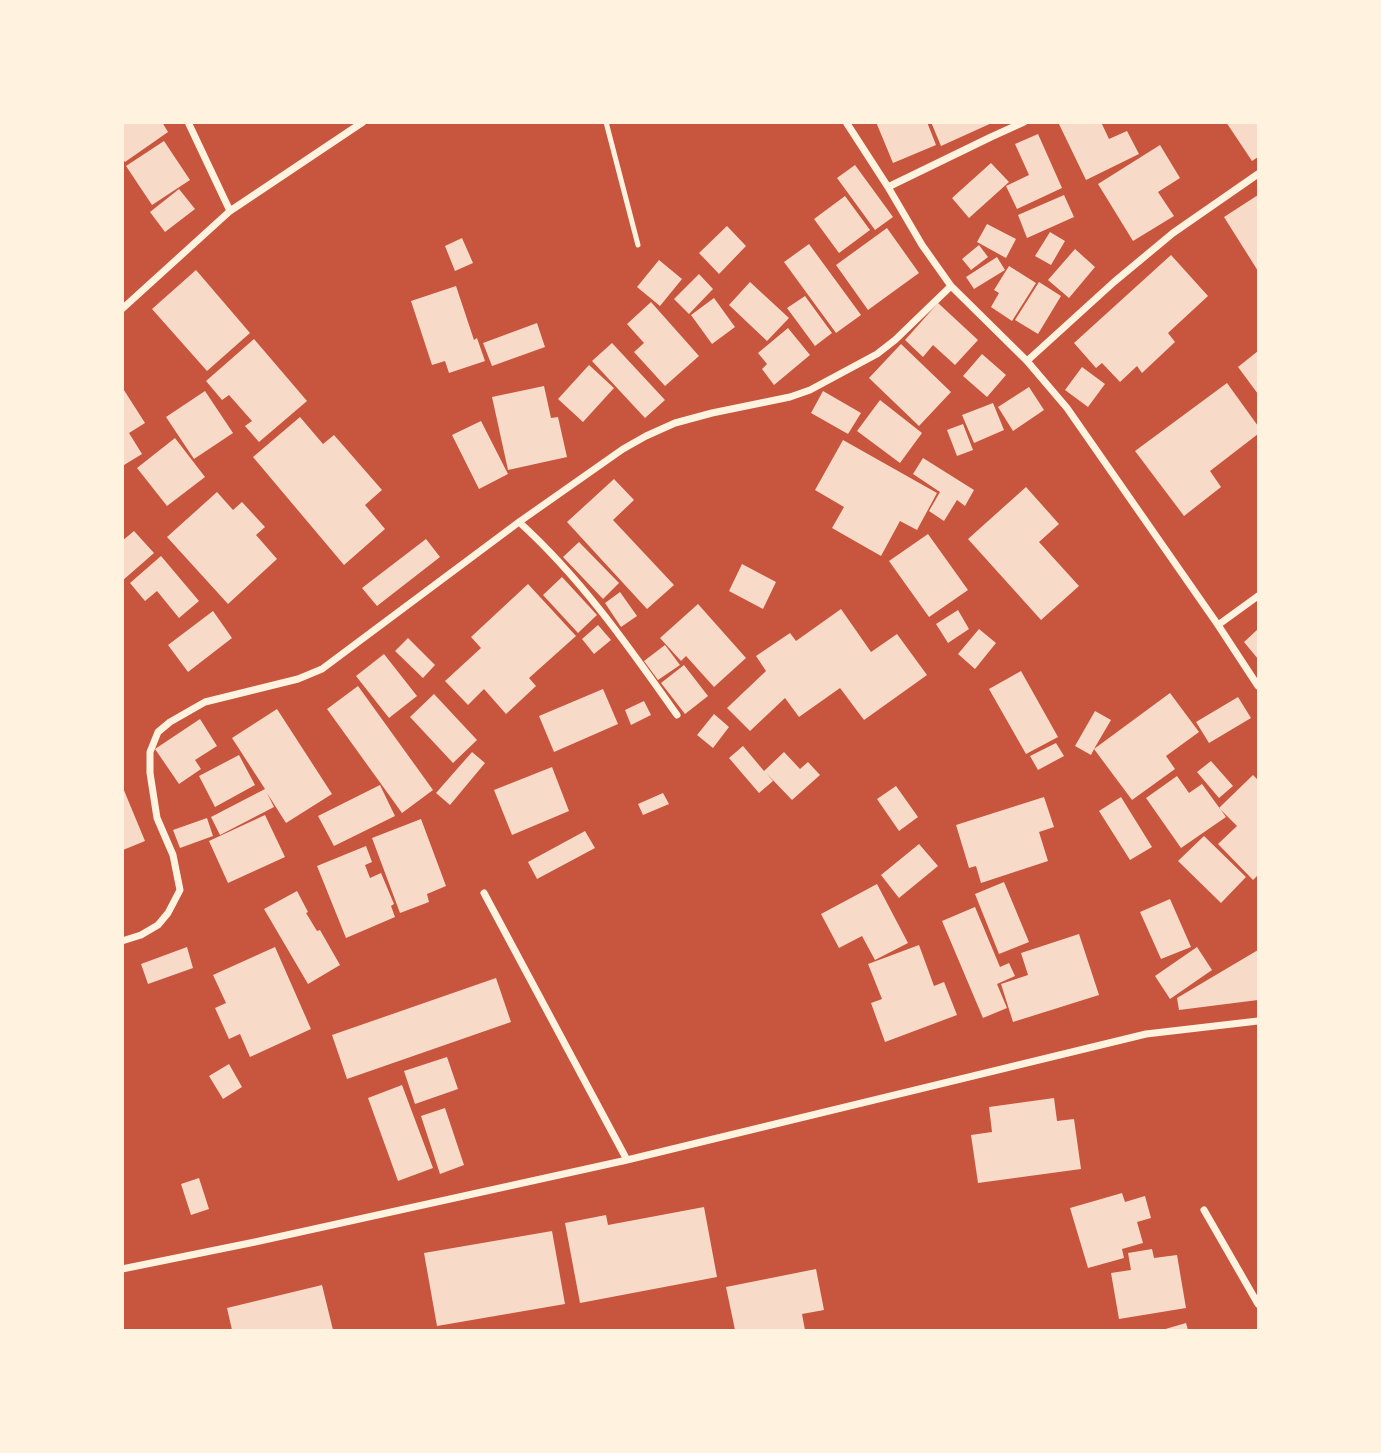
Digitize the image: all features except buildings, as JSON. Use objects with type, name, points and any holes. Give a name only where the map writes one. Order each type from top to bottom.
[{"type":"street","points":[[188,122],[230,211]]},
{"type":"street","points":[[122,309],[230,211],[363,122]]},
{"type":"street","points":[[846,122],[951,286],[1027,361],[1067,408],[1258,686]]},
{"type":"street","points":[[888,187],[1024,122]]},
{"type":"street","points":[[1027,361],[1173,233],[1258,174]]},
{"type":"street","points":[[122,941],[141,935],[158,925],[168,914],[180,890],[173,855],[158,818],[150,773],[150,752],[158,732],[170,722],[205,702],[298,679],[322,669],[519,522],[623,449],[675,423],[810,390],[877,354],[951,286]]},
{"type":"street","points":[[519,522],[542,542],[609,620],[677,715]]},
{"type":"street","points":[[1218,625],[1258,596]]},
{"type":"street","points":[[484,893],[627,1160]]},
{"type":"street","points":[[122,1269],[627,1160],[1146,1034],[1258,1021]]},
{"type":"street","points":[[1204,1210],[1258,1304]]},
{"type":"lane","points":[[606,122],[638,245]]}]
